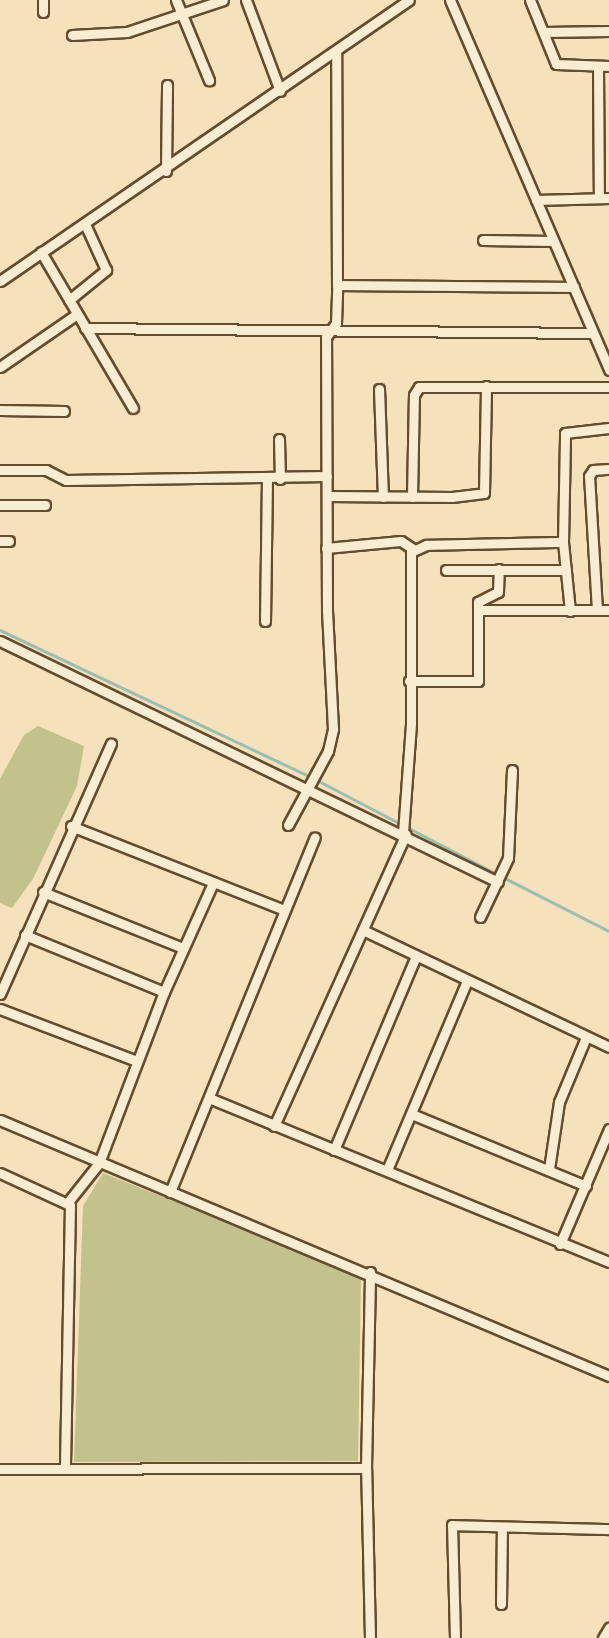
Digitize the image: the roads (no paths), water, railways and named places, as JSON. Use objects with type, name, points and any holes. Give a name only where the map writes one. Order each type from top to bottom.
[{"type":"street","points":[[43,0],[43,12]]},
{"type":"street","points":[[176,0],[209,80]]},
{"type":"street","points":[[72,35],[127,32],[223,0]]},
{"type":"street","points":[[246,0],[280,91]]},
{"type":"street","points":[[0,281],[166,171],[409,0]]},
{"type":"street","points":[[450,0],[609,370]]},
{"type":"street","points":[[530,0],[558,66],[609,66]]},
{"type":"street","points":[[544,32],[609,31]]},
{"type":"street","points":[[288,825],[331,744],[333,730],[326,548],[326,337],[333,329],[337,285],[336,51]]},
{"type":"street","points":[[536,200],[604,197],[598,66]]},
{"type":"street","points":[[166,171],[167,85]]},
{"type":"street","points":[[69,300],[106,273],[85,224]]},
{"type":"street","points":[[483,240],[553,241]]},
{"type":"street","points":[[41,253],[133,408]]},
{"type":"street","points":[[337,285],[574,287]]},
{"type":"street","points":[[0,367],[77,314]]},
{"type":"street","points":[[85,328],[252,332],[333,329],[592,333]]},
{"type":"street","points":[[327,496],[412,497],[484,493],[486,386]]},
{"type":"street","points":[[412,497],[417,389],[486,386],[609,387]]},
{"type":"street","points":[[379,389],[383,497]]},
{"type":"street","points":[[0,410],[64,411]]},
{"type":"street","points":[[570,611],[563,542],[565,433],[609,428]]},
{"type":"street","points":[[279,439],[280,479]]},
{"type":"street","points":[[597,610],[589,476],[593,470],[609,469]]},
{"type":"street","points":[[0,470],[46,470],[66,480],[267,480],[327,476]]},
{"type":"street","points":[[265,621],[267,480]]},
{"type":"street","points":[[0,505],[45,505]]},
{"type":"street","points":[[326,548],[401,541],[413,549],[563,542]]},
{"type":"street","points":[[274,1126],[365,930],[405,829],[413,549]]},
{"type":"street","points":[[409,681],[478,681],[479,599],[498,593],[499,569]]},
{"type":"street","points":[[446,570],[566,570]]},
{"type":"street","points":[[480,610],[609,610]]},
{"type":"street","points":[[0,641],[405,829],[499,881]]},
{"type":"street","points":[[0,994],[71,826],[111,743]]},
{"type":"street","points":[[480,917],[505,868],[512,769]]},
{"type":"street","points":[[71,826],[284,910]]},
{"type":"street","points":[[170,1192],[315,837]]},
{"type":"street","points":[[65,1469],[68,1202],[99,1163],[164,992],[213,883]]},
{"type":"street","points":[[43,892],[183,948]]},
{"type":"street","points":[[365,930],[609,1047]]},
{"type":"street","points":[[25,935],[164,992]]},
{"type":"street","points":[[334,1150],[416,956]]},
{"type":"street","points":[[387,1170],[414,1115],[467,981]]},
{"type":"street","points":[[0,1009],[137,1060]]},
{"type":"street","points":[[548,1169],[559,1102],[586,1037]]},
{"type":"street","points":[[209,1098],[560,1244],[608,1259]]},
{"type":"street","points":[[414,1115],[586,1186]]},
{"type":"street","points":[[0,1120],[99,1163],[370,1272],[609,1376]]},
{"type":"street","points":[[560,1244],[609,1129]]},
{"type":"street","points":[[0,1173],[68,1202]]},
{"type":"street","points":[[370,1272],[366,1468],[370,1638]]},
{"type":"street","points":[[0,1469],[366,1468]]},
{"type":"street","points":[[455,1638],[452,1525],[609,1529]]},
{"type":"street","points":[[502,1527],[502,1604]]},
{"type":"street","points":[[603,1638],[609,1628]]},
{"type":"waterway","points":[[0,630],[311,777]]},
{"type":"waterway","points":[[317,780],[401,824]]},
{"type":"waterway","points":[[407,827],[497,874]]},
{"type":"waterway","points":[[503,877],[609,931]]}]
